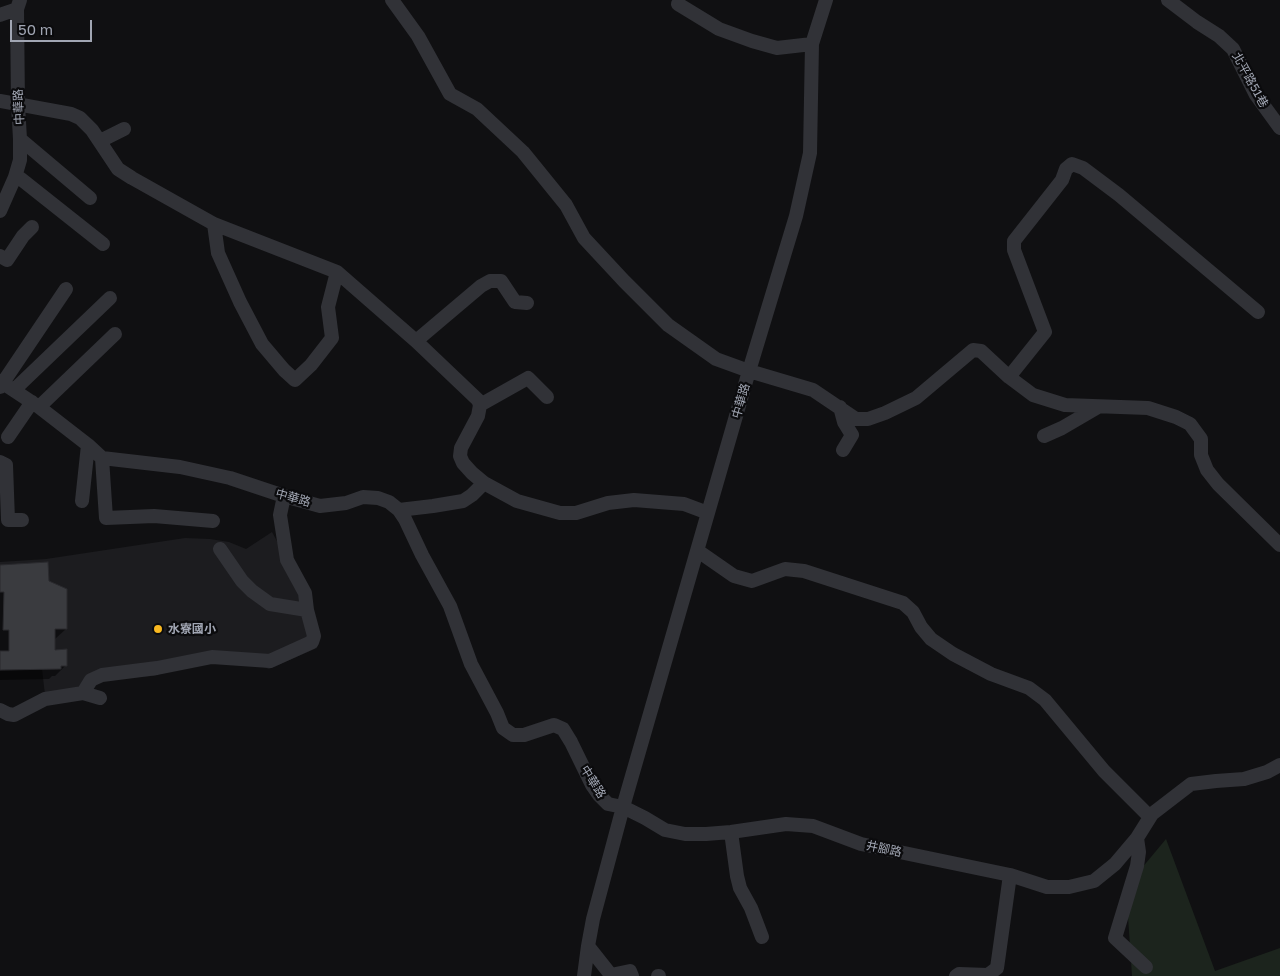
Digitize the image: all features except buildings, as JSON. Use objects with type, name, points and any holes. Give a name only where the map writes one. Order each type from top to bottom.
[{"type":"street","points":[[392,0],[418,36],[450,94],[477,108],[523,152],[566,205],[584,238],[624,281],[668,325],[716,359],[813,390],[856,419],[868,419],[916,398],[973,350],[981,351],[1009,377],[1033,395],[1065,405],[1148,408],[1176,417],[1190,424],[1201,439],[1201,455],[1207,470],[1218,484],[1280,545]]},
{"type":"street","points":[[678,4],[719,29],[777,48],[812,44],[826,0]]},
{"type":"street","name":"北平路51巷","points":[[1175,2],[1197,22],[1219,36],[1233,49],[1256,95],[1280,128]]},
{"type":"street","points":[[0,16],[18,4]]},
{"type":"street","name":"中華路","points":[[0,210],[15,178],[20,160],[18,4]]},
{"type":"street","name":"中華路","points":[[102,458],[180,467],[230,478],[320,506],[346,503],[363,497],[378,498],[389,502],[405,519],[450,606],[471,664],[503,728],[513,735],[524,735],[554,725],[563,730],[599,796],[608,804],[623,807],[749,371],[796,216],[810,153],[812,44]]},
{"type":"street","points":[[0,101],[71,114],[80,118],[92,130],[118,169],[132,178],[214,224],[336,272],[416,341],[478,400],[480,405],[478,416],[461,448],[460,456],[462,463],[484,483],[517,501],[560,514],[576,512],[608,503],[634,500],[684,504],[708,513]]},
{"type":"street","points":[[100,141],[124,129]]},
{"type":"street","points":[[20,139],[90,198]]},
{"type":"street","points":[[1009,377],[1046,332],[1014,250],[1014,241],[1062,180],[1066,169],[1072,164],[1083,168],[1119,195],[1258,312]]},
{"type":"street","points":[[15,178],[22,178],[103,244]]},
{"type":"street","points":[[214,224],[218,253],[240,302],[262,344],[295,380],[311,365],[332,338],[328,307],[336,272]]},
{"type":"street","points":[[0,256],[7,260],[23,236],[32,227]]},
{"type":"street","points":[[416,341],[481,286],[490,281],[501,281],[516,302],[527,303]]},
{"type":"street","points":[[4,385],[66,289]]},
{"type":"street","points":[[4,385],[110,298]]},
{"type":"street","points":[[8,437],[35,404],[115,334]]},
{"type":"street","points":[[480,405],[528,378],[547,397]]},
{"type":"street","points":[[4,385],[35,404],[102,458],[106,518],[154,516],[213,521]]},
{"type":"street","points":[[1044,436],[1098,407]]},
{"type":"street","points":[[840,408],[844,422],[852,435],[843,450]]},
{"type":"street","points":[[82,501],[88,445]]},
{"type":"street","points":[[0,462],[6,465],[8,520],[22,520]]},
{"type":"street","points":[[398,510],[463,500],[472,495],[484,483]]},
{"type":"street","points":[[83,693],[91,680],[102,675],[157,668],[212,656],[270,661],[312,642],[314,636],[307,610],[305,593],[287,560],[280,515],[284,496]]},
{"type":"street","points":[[220,550],[242,581],[270,604],[307,610]]},
{"type":"street","points":[[698,551],[734,576],[752,581],[785,570],[804,571],[903,602],[913,612],[921,627],[931,639],[953,654],[990,674],[1029,688],[1045,700],[1104,771],[1150,817]]},
{"type":"street","points":[[0,710],[14,715],[45,700],[83,693],[100,698]]},
{"type":"street","name":"井腳路","points":[[623,807],[665,830],[685,834],[731,832],[786,824],[813,826],[861,844],[1010,875],[1047,887],[1069,887],[1094,881],[1115,864],[1138,838],[1152,814],[1191,784],[1244,780],[1280,765]]},
{"type":"street","points":[[584,976],[593,919],[623,807]]},
{"type":"street","points":[[731,832],[740,888],[751,908],[762,937]]},
{"type":"street","points":[[1138,838],[1137,866],[1115,938],[1146,967]]},
{"type":"street","points":[[956,976],[959,974],[988,975],[997,968],[1010,875]]},
{"type":"street","points":[[588,946],[611,975],[630,971],[632,976]]},
{"type":"shaded area","name":"水寮國小","points":[[272,532],[314,609],[317,648],[269,669],[256,664],[191,662],[154,676],[103,678],[93,689],[45,695],[42,669],[0,671],[0,562],[46,559],[185,538],[229,542],[246,549]]},
{"type":"shaded area","points":[[1166,839],[1215,971],[1280,948],[1280,976],[1132,976],[1126,887]]},
{"type":"place","name":"水寮國小","points":[[158,629]]}]
